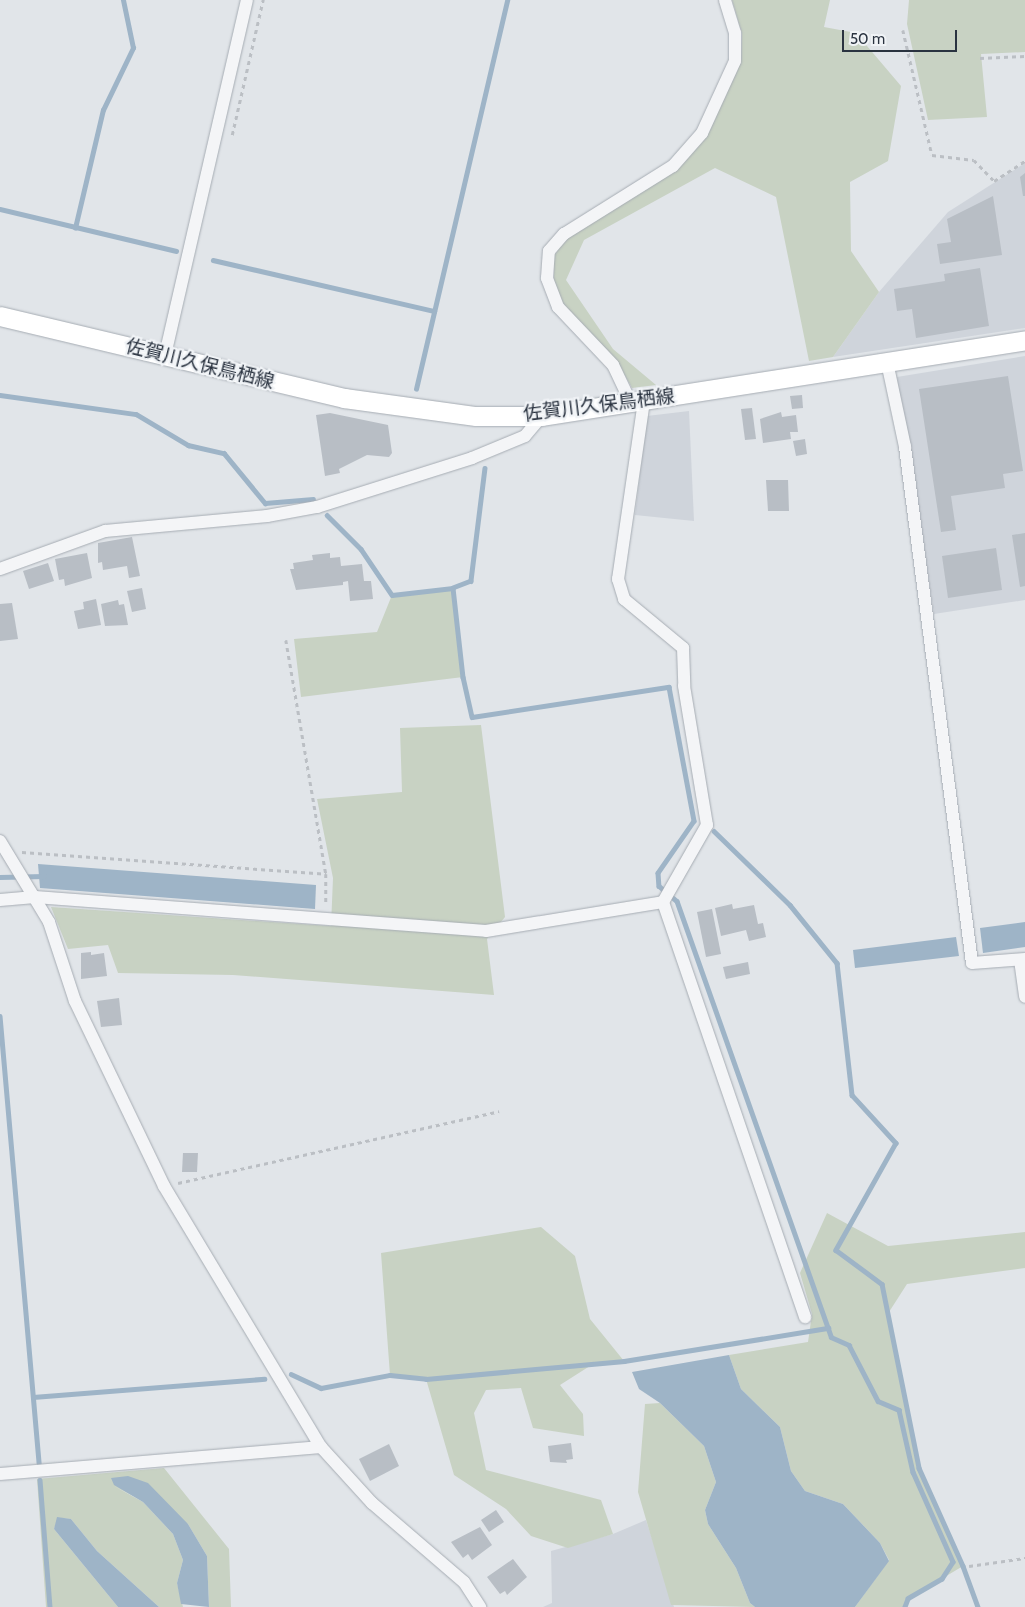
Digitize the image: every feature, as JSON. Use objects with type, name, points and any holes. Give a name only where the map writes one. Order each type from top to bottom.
[{"type":"main road","name":"佐賀川久保鳥栖線","points":[[0,316],[344,398],[476,416],[542,416],[1025,340]]},
{"type":"street","points":[[164,355],[248,0]]},
{"type":"street","points":[[726,0],[735,33],[735,60],[702,133],[673,166],[564,234],[549,251],[547,278],[558,307],[613,364],[637,402],[618,578],[624,599],[683,648],[684,686],[707,825],[670,886],[664,902],[805,1317]]},
{"type":"street","points":[[887,362],[905,447],[972,963],[1022,959],[1025,997]]},
{"type":"street","points":[[0,569],[105,531],[268,516],[317,507],[472,458],[525,436],[542,416]]},
{"type":"street","points":[[0,841],[18,867],[49,922],[75,1001],[164,1186],[321,1447],[372,1503],[464,1582],[480,1607]]},
{"type":"street","points":[[0,900],[35,897],[486,931],[664,902]]},
{"type":"street","points":[[0,1474],[321,1447]]},
{"type":"path","points":[[903,30],[932,155],[974,160],[994,181],[1025,161]]},
{"type":"path","points":[[980,58],[1025,56]]},
{"type":"path","points":[[286,640],[326,874],[326,919]]},
{"type":"path","points":[[10,854],[25,851],[326,874]]},
{"type":"path","points":[[164,1186],[499,1111]]},
{"type":"path","points":[[969,1566],[1025,1558]]},
{"type":"shaded area","points":[[1025,163],[1025,328],[833,357],[879,292],[948,212]]},
{"type":"shaded area","points":[[1025,356],[1025,600],[934,614],[897,377]]},
{"type":"shaded area","points":[[689,411],[694,521],[635,515],[647,416]]},
{"type":"shaded area","points":[[646,1520],[674,1607],[543,1607],[552,1603],[551,1551],[613,1534]]},
{"type":"green space","points":[[732,0],[830,0],[824,27],[856,33],[901,86],[888,161],[850,182],[851,251],[879,292],[833,357],[809,361],[776,197],[715,168],[584,240],[566,280],[613,349],[656,385],[632,388],[616,360],[561,303],[554,285],[554,256],[568,235],[678,167],[741,61],[742,34]]},
{"type":"green space","points":[[909,0],[1025,0],[1025,52],[981,54],[987,117],[928,120],[907,24]]},
{"type":"green space","points":[[453,588],[463,677],[301,697],[294,639],[377,632],[392,595]]},
{"type":"green space","points":[[481,725],[505,917],[487,939],[494,995],[233,975],[118,973],[108,945],[68,949],[51,907],[331,926],[333,878],[317,799],[402,792],[400,728]]},
{"type":"green space","points":[[827,1213],[888,1246],[1025,1232],[1025,1268],[907,1284],[889,1312],[919,1468],[963,1566],[908,1599],[905,1607],[855,1607],[889,1560],[880,1543],[843,1504],[805,1491],[791,1471],[780,1427],[741,1389],[729,1355],[808,1342],[812,1314],[800,1273]]},
{"type":"green space","points":[[541,1227],[575,1256],[590,1319],[624,1361],[593,1364],[560,1385],[583,1414],[584,1436],[533,1428],[521,1388],[486,1390],[474,1413],[486,1470],[601,1500],[613,1534],[568,1548],[531,1536],[506,1509],[454,1475],[426,1379],[390,1375],[381,1253]]},
{"type":"green space","points":[[660,1403],[704,1446],[716,1482],[705,1510],[708,1524],[736,1568],[750,1603],[755,1607],[671,1605],[638,1492],[645,1404]]},
{"type":"green space","points":[[164,1468],[229,1549],[231,1607],[209,1607],[207,1556],[188,1524],[114,1486],[143,1502],[173,1534],[183,1560],[177,1583],[183,1607],[159,1607],[97,1551],[71,1519],[58,1518],[54,1529],[118,1607],[46,1607],[37,1479]]},
{"type":"water","points":[[38,864],[316,885],[315,909],[40,888]]},
{"type":"water","points":[[1025,922],[1025,947],[983,953],[980,928]]},
{"type":"water","points":[[956,937],[959,956],[855,968],[853,950]]},
{"type":"water","points":[[729,1355],[741,1389],[780,1427],[791,1471],[805,1491],[843,1504],[880,1543],[889,1561],[855,1607],[755,1607],[750,1603],[736,1568],[708,1524],[705,1510],[716,1482],[704,1446],[660,1403],[639,1389],[632,1372]]},
{"type":"water","points":[[128,1476],[148,1483],[188,1524],[207,1556],[209,1607],[181,1604],[177,1583],[183,1560],[173,1534],[143,1502],[114,1485],[111,1478]]},
{"type":"water","points":[[57,1517],[71,1519],[97,1551],[159,1607],[118,1607],[54,1529]]},
{"type":"building","points":[[1025,173],[1025,196],[1023,196],[1020,177]]},
{"type":"building","points":[[993,196],[1002,255],[940,264],[937,244],[951,242],[947,219]]},
{"type":"building","points":[[980,268],[989,326],[916,338],[912,309],[897,311],[894,289],[945,281],[944,274]]},
{"type":"building","points":[[1008,376],[1023,471],[1003,474],[1005,488],[951,496],[956,530],[941,532],[919,389]]},
{"type":"building","points":[[802,395],[803,408],[792,409],[790,396]]},
{"type":"building","points":[[752,408],[756,439],[745,440],[741,409]]},
{"type":"building","points":[[781,412],[782,417],[796,415],[798,432],[790,432],[791,439],[763,443],[760,419]]},
{"type":"building","points":[[330,413],[388,425],[392,453],[389,457],[367,455],[339,469],[340,473],[325,476],[316,415]]},
{"type":"building","points":[[805,439],[807,454],[796,456],[793,441]]},
{"type":"building","points":[[766,480],[788,480],[789,511],[768,511]]},
{"type":"building","points":[[1025,533],[1025,586],[1020,587],[1012,535]]},
{"type":"building","points":[[132,537],[140,576],[129,578],[127,566],[103,570],[102,562],[98,563],[98,543]]},
{"type":"building","points":[[996,548],[1002,590],[948,598],[942,556]]},
{"type":"building","points":[[87,553],[92,578],[65,586],[64,579],[59,580],[55,559]]},
{"type":"building","points":[[330,553],[330,558],[340,557],[341,566],[362,564],[364,581],[371,581],[373,599],[350,601],[348,581],[343,582],[343,585],[296,590],[290,569],[294,569],[293,563],[313,560],[312,555]]},
{"type":"building","points":[[48,563],[54,581],[29,589],[23,571]]},
{"type":"building","points":[[142,588],[146,609],[132,612],[127,591]]},
{"type":"building","points":[[96,599],[101,625],[78,629],[74,611],[84,609],[83,602]]},
{"type":"building","points":[[118,600],[119,605],[124,604],[128,625],[105,626],[101,604]]},
{"type":"building","points":[[12,603],[18,639],[0,641],[0,604]]},
{"type":"building","points":[[732,904],[733,909],[754,905],[758,924],[763,923],[766,937],[749,941],[746,930],[721,936],[715,908]]},
{"type":"building","points":[[712,909],[721,954],[706,957],[697,912]]},
{"type":"building","points":[[91,952],[91,955],[104,953],[107,976],[81,979],[81,953]]},
{"type":"building","points":[[748,962],[750,974],[726,979],[723,967]]},
{"type":"building","points":[[119,998],[122,1025],[101,1027],[97,1001]]},
{"type":"building","points":[[183,1153],[198,1153],[197,1172],[182,1172]]},
{"type":"building","points":[[571,1443],[573,1459],[566,1460],[567,1463],[550,1462],[548,1446]]},
{"type":"building","points":[[389,1444],[399,1466],[370,1481],[359,1459]]},
{"type":"building","points":[[496,1510],[504,1522],[489,1532],[481,1520]]},
{"type":"building","points":[[480,1527],[492,1545],[472,1560],[468,1554],[463,1558],[451,1542]]},
{"type":"building","points":[[513,1559],[527,1577],[507,1595],[505,1591],[500,1594],[487,1577]]},
{"type":"waterway","points":[[75,228],[103,110],[133,48],[123,0]]},
{"type":"waterway","points":[[416,389],[507,0]]},
{"type":"waterway","points":[[0,209],[176,251]]},
{"type":"waterway","points":[[213,260],[434,311]]},
{"type":"waterway","points":[[0,395],[136,414],[188,445],[224,453],[265,503],[313,499]]},
{"type":"waterway","points":[[485,468],[471,581],[453,588],[463,677],[472,717],[669,687],[694,821],[658,873],[659,886],[677,901],[831,1337],[849,1345],[878,1401],[899,1410],[913,1472],[953,1562],[942,1579],[908,1599],[905,1607]]},
{"type":"waterway","points":[[327,515],[361,549],[392,595],[453,588]]},
{"type":"waterway","points":[[714,831],[790,905],[837,963],[852,1095],[896,1143],[836,1250],[882,1284],[919,1468],[963,1566],[978,1607]]},
{"type":"waterway","points":[[0,877],[44,876]]},
{"type":"waterway","points":[[0,1016],[39,1463]]},
{"type":"waterway","points":[[291,1374],[321,1388],[390,1375],[426,1379],[624,1361],[828,1328]]},
{"type":"waterway","points":[[33,1397],[264,1379]]},
{"type":"waterway","points":[[40,1480],[50,1607]]}]
